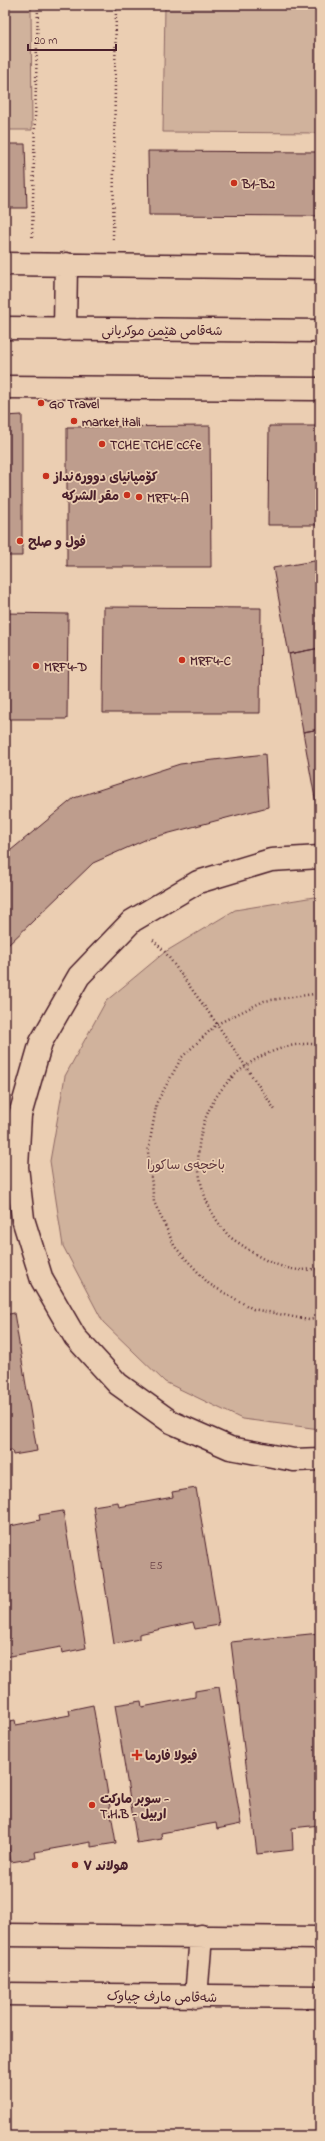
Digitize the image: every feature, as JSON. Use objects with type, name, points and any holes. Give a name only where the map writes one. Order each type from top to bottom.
[{"type":"street","points":[[5,264],[320,268]]},
{"type":"street","points":[[64,329],[66,264]]},
{"type":"street","name":"شەقامی هێمن موکریانی","points":[[5,328],[320,331]]},
{"type":"street","points":[[5,387],[320,389]]},
{"type":"street","points":[[320,857],[271,860],[198,882],[132,921],[79,976],[40,1042],[12,1118],[23,1219],[42,1280],[75,1336],[118,1384],[171,1422],[230,1448],[294,1460],[320,1459]]},
{"type":"street","points":[[5,1202],[23,1219]]},
{"type":"street","points":[[5,1935],[320,1938]]},
{"type":"street","points":[[196,1997],[201,1936]]},
{"type":"street","name":"شەقامی مارف چیاوک","points":[[5,1994],[320,1997]]},
{"type":"path","points":[[32,264],[38,5]]},
{"type":"path","points":[[113,266],[116,5]]},
{"type":"path","points":[[132,921],[165,952],[217,1024],[275,1110]]},
{"type":"path","points":[[320,995],[314,994],[264,1001],[217,1024],[182,1058],[157,1102],[148,1152],[154,1202],[175,1247],[209,1284],[253,1309],[309,1320],[320,1318]]},
{"type":"path","points":[[320,1045],[312,1043],[276,1049],[244,1065],[217,1093],[201,1128],[198,1167],[207,1204],[229,1236],[261,1259],[298,1270],[320,1269]]},
{"type":"green space","points":[[5,5],[31,5],[32,130],[5,130]]},
{"type":"green space","points":[[165,5],[320,5],[320,133],[163,132]]},
{"type":"green space","name":"باخچەی ساکورا","points":[[314,897],[320,898],[320,1429],[242,1419],[165,1382],[103,1322],[63,1246],[50,1161],[65,1076],[106,1001],[165,952],[235,910]]},
{"type":"building","points":[[5,144],[25,144],[27,208],[5,208]]},
{"type":"building","name":"B1-B2","points":[[148,151],[320,152],[320,216],[149,215]]},
{"type":"building","points":[[22,415],[22,556],[5,556],[5,416]]},
{"type":"building","name":"MRF4-A","points":[[210,426],[211,567],[67,567],[67,427]]},
{"type":"building","points":[[269,426],[320,426],[320,525],[268,525]]},
{"type":"building","points":[[320,560],[320,648],[289,654],[273,568]]},
{"type":"building","name":"MRF4-C","points":[[104,607],[261,608],[260,713],[103,713]]},
{"type":"building","name":"MRF4-D","points":[[5,613],[68,614],[67,719],[5,719]]},
{"type":"building","points":[[320,648],[320,729],[303,732],[289,654]]},
{"type":"building","points":[[320,729],[320,826],[303,732]]},
{"type":"building","points":[[265,754],[268,807],[147,839],[93,863],[5,948],[5,855],[74,798],[180,764]]},
{"type":"building","points":[[14,1313],[37,1451],[13,1455],[12,1450],[5,1451],[5,1315]]},
{"type":"building","points":[[196,1488],[219,1625],[195,1629],[193,1622],[139,1634],[139,1639],[114,1644],[93,1506],[118,1502],[119,1507],[173,1497],[172,1492]]},
{"type":"building","points":[[63,1511],[86,1648],[62,1653],[61,1647],[5,1657],[5,1527],[40,1520],[39,1515]]},
{"type":"building","points":[[320,1633],[320,1825],[292,1828],[293,1850],[257,1854],[231,1642]]},
{"type":"building","points":[[219,1687],[241,1824],[217,1829],[216,1823],[161,1833],[162,1839],[137,1843],[115,1705],[141,1701],[142,1707],[195,1697],[195,1691]]},
{"type":"building","points":[[93,1705],[116,1843],[91,1847],[91,1842],[35,1852],[36,1858],[11,1862],[5,1823],[5,1722],[15,1720],[16,1725],[70,1715],[69,1710]]},
{"type":"place","name":"B1-B2","points":[[234,183]]},
{"type":"place","name":"Go Travel","points":[[41,403]]},
{"type":"place","name":"market itali","points":[[74,421]]},
{"type":"place","name":"TCHE TCHE cCfe","points":[[102,444]]},
{"type":"place","name":"کۆمپانیای دوورەنداز","points":[[46,476]]},
{"type":"place","name":"مقر الشركه","points":[[127,495]]},
{"type":"place","name":"MRF4-A","points":[[139,497]]},
{"type":"place","name":"فول و صلح","points":[[20,541]]},
{"type":"place","name":"MRF4-C","points":[[182,660]]},
{"type":"place","name":"MRF4-D","points":[[36,666]]},
{"type":"place","name":"فيولا فارما","points":[[137,1755]]},
{"type":"place","name":"سوبر ماركت - T.H.B - اربيل","points":[[92,1805]]},
{"type":"place","name":"هولاند ٧","points":[[75,1865]]}]
